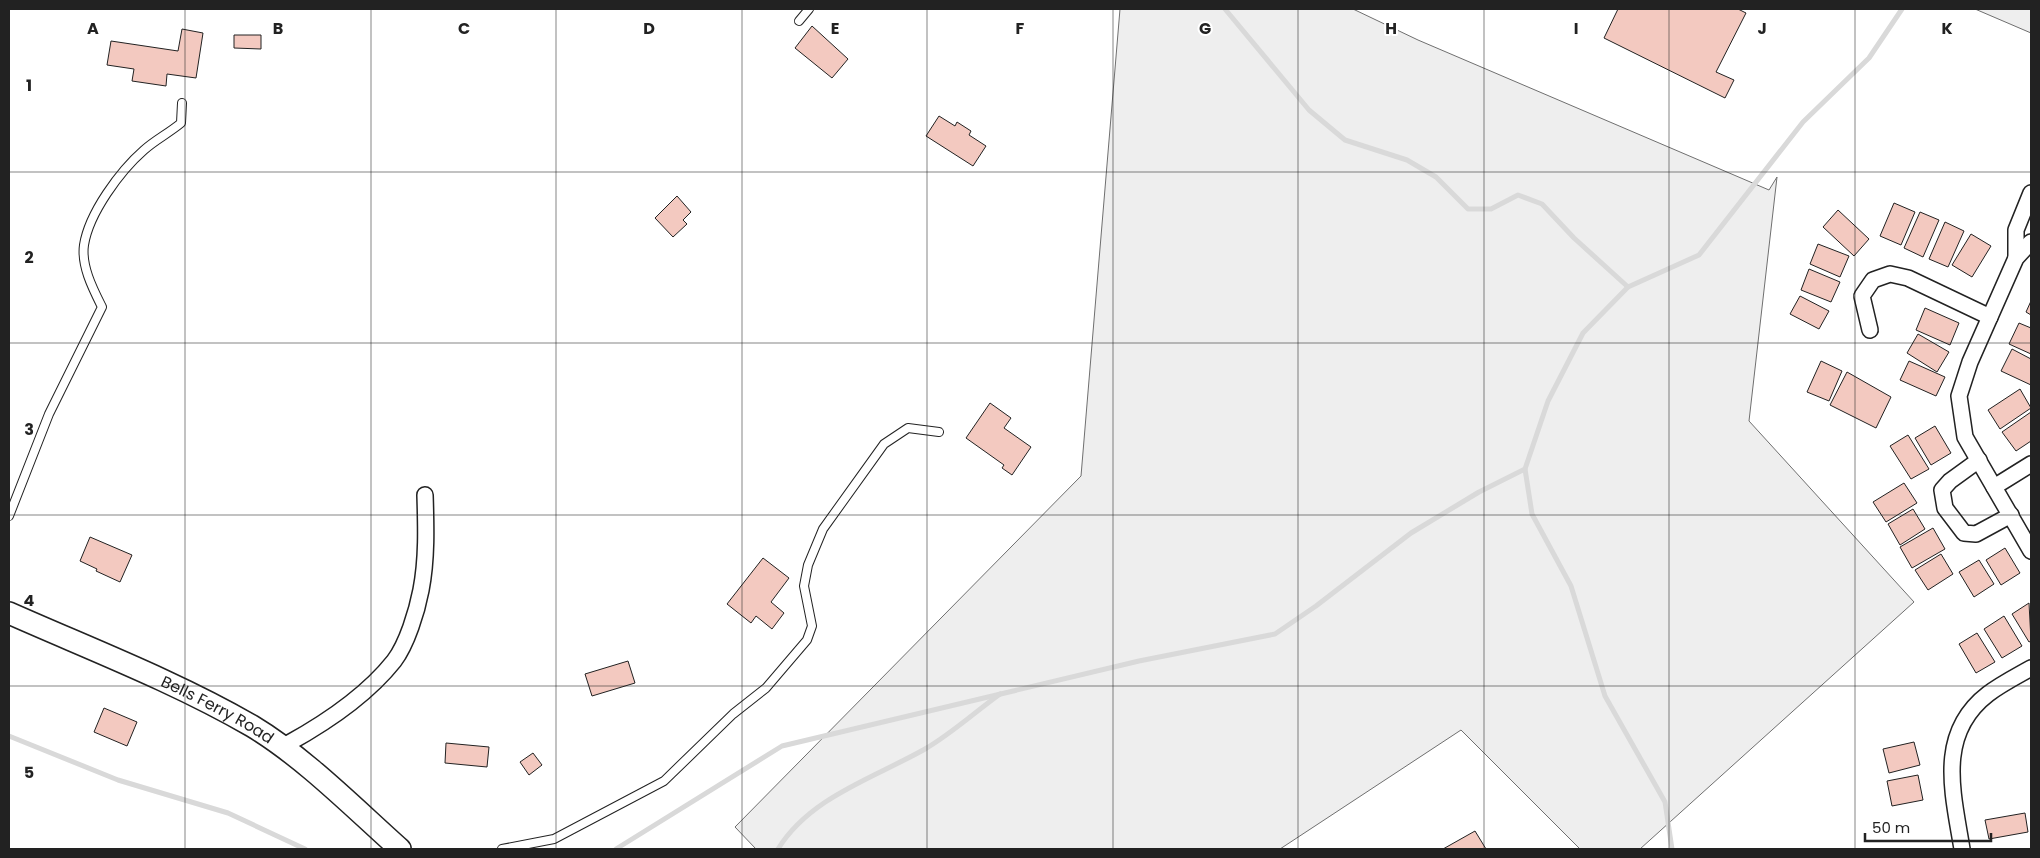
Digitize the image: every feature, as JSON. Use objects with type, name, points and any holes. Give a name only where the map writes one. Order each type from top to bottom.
[{"type":"main road","name":"Bells Ferry Road","points":[[9,613],[170,684],[253,727],[283,749],[400,849]]},
{"type":"street","points":[[2016,258],[2016,230],[2031,193]]},
{"type":"street","points":[[2031,242],[2016,258],[1990,317],[1959,396],[1965,437],[2031,551]]},
{"type":"street","points":[[1870,330],[1862,296],[1873,280],[1890,274],[1908,278],[1990,317]]},
{"type":"street","points":[[1979,460],[1950,481],[1942,490],[1945,508],[1964,533],[1976,534],[2011,515]]},
{"type":"street","points":[[1994,487],[2031,464]]},
{"type":"street","points":[[283,749],[289,743],[354,700],[394,660],[412,624],[421,589],[426,542],[425,495]]},
{"type":"street","points":[[1962,849],[1951,778],[1954,744],[1965,717],[1988,694],[2031,668]]},
{"type":"lane","points":[[799,22],[809,9]]},
{"type":"lane","points":[[9,516],[49,414],[102,307],[88,277],[84,246],[96,211],[127,166],[146,148],[181,123],[182,102]]},
{"type":"lane","points":[[502,849],[554,839],[664,781],[733,714],[766,688],[807,640],[812,626],[804,586],[808,565],[823,529],[884,444],[908,428],[939,432]]},
{"type":"shaded area","points":[[1120,9],[1353,9],[1418,40],[1769,190],[1777,177],[1749,421],[1914,602],[1640,849],[1580,849],[1461,730],[1280,849],[756,849],[735,827],[1081,476]]},
{"type":"shaded area","points":[[1975,9],[2031,9],[2031,33]]},
{"type":"building","points":[[1618,9],[1738,9],[1746,13],[1716,72],[1734,80],[1725,98],[1604,38]]},
{"type":"building","points":[[812,26],[848,59],[832,78],[795,48]]},
{"type":"building","points":[[182,29],[203,33],[196,78],[167,74],[166,86],[132,81],[134,69],[107,65],[111,41],[178,51]]},
{"type":"building","points":[[234,35],[261,35],[261,49],[234,48]]},
{"type":"building","points":[[939,116],[955,126],[957,122],[971,131],[969,135],[986,146],[973,166],[926,136]]},
{"type":"building","points":[[677,196],[691,212],[683,220],[687,224],[673,237],[655,218]]},
{"type":"building","points":[[1894,203],[1915,212],[1901,245],[1880,236]]},
{"type":"building","points":[[1838,210],[1869,239],[1854,256],[1823,227]]},
{"type":"building","points":[[1920,212],[1939,220],[1923,257],[1904,248]]},
{"type":"building","points":[[1945,222],[1964,231],[1948,267],[1929,259]]},
{"type":"building","points":[[1971,234],[1991,246],[1972,277],[1952,265]]},
{"type":"building","points":[[1818,244],[1849,256],[1840,277],[1810,264]]},
{"type":"building","points":[[1809,269],[1840,282],[1831,302],[1801,290]]},
{"type":"building","points":[[1800,296],[1829,311],[1819,329],[1790,314]]},
{"type":"building","points":[[2031,301],[2031,315],[2026,312]]},
{"type":"building","points":[[1925,308],[1959,323],[1950,345],[1916,330]]},
{"type":"building","points":[[2019,323],[2031,328],[2031,354],[2009,344]]},
{"type":"building","points":[[1918,334],[1949,352],[1937,372],[1907,353]]},
{"type":"building","points":[[2012,349],[2031,359],[2031,385],[2001,371]]},
{"type":"building","points":[[1821,361],[1842,371],[1829,401],[1807,392]]},
{"type":"building","points":[[1909,361],[1945,377],[1936,396],[1900,380]]},
{"type":"building","points":[[1847,372],[1891,397],[1876,428],[1830,405]]},
{"type":"building","points":[[2020,389],[2031,408],[2000,429],[1988,410]]},
{"type":"building","points":[[990,403],[1011,418],[1004,428],[1031,447],[1012,475],[1002,468],[1004,465],[966,438]]},
{"type":"building","points":[[2031,412],[2031,441],[2016,451],[2002,432]]},
{"type":"building","points":[[1935,426],[1951,453],[1931,465],[1915,438]]},
{"type":"building","points":[[1908,435],[1929,469],[1911,479],[1890,446]]},
{"type":"building","points":[[1904,483],[1917,503],[1886,522],[1873,502]]},
{"type":"building","points":[[1913,509],[1925,529],[1900,545],[1888,524]]},
{"type":"building","points":[[1933,528],[1945,549],[1912,568],[1900,547]]},
{"type":"building","points":[[90,537],[132,555],[120,582],[80,561]]},
{"type":"building","points":[[2005,548],[2020,573],[2001,585],[1986,560]]},
{"type":"building","points":[[1941,554],[1953,574],[1928,590],[1915,570]]},
{"type":"building","points":[[763,558],[789,578],[771,602],[784,613],[772,629],[756,616],[751,623],[727,604]]},
{"type":"building","points":[[1979,560],[1994,584],[1974,597],[1959,572]]},
{"type":"building","points":[[2029,603],[2031,641],[2029,642],[2012,614]]},
{"type":"building","points":[[2004,616],[2022,646],[2002,658],[1984,629]]},
{"type":"building","points":[[1977,633],[1995,662],[1976,673],[1959,644]]},
{"type":"building","points":[[628,661],[635,683],[592,696],[585,674]]},
{"type":"building","points":[[104,708],[137,722],[127,746],[94,732]]},
{"type":"building","points":[[1914,742],[1920,765],[1889,773],[1883,749]]},
{"type":"building","points":[[446,743],[489,747],[487,767],[445,763]]},
{"type":"building","points":[[533,753],[542,765],[529,775],[520,762]]},
{"type":"building","points":[[1918,775],[1923,800],[1892,806],[1887,781]]},
{"type":"building","points":[[2025,813],[2028,832],[1989,839],[1985,820]]},
{"type":"building","points":[[1475,831],[1486,849],[1443,849]]},
{"type":"waterway","points":[[1225,9],[1309,110],[1345,140],[1407,160],[1436,177],[1468,209],[1491,209],[1518,195],[1542,204],[1574,238],[1628,287]]},
{"type":"waterway","points":[[1672,849],[1665,802],[1605,696],[1571,586],[1532,514],[1525,469],[1548,401],[1583,333],[1628,287],[1699,255],[1803,122],[1869,58],[1902,9]]},
{"type":"waterway","points":[[616,849],[782,746],[1139,661],[1275,634],[1316,606],[1411,533],[1479,492],[1525,469]]},
{"type":"waterway","points":[[778,849],[791,831],[825,802],[844,790],[935,743],[1000,694]]},
{"type":"waterway","points":[[9,736],[118,780],[228,813],[305,849]]}]
